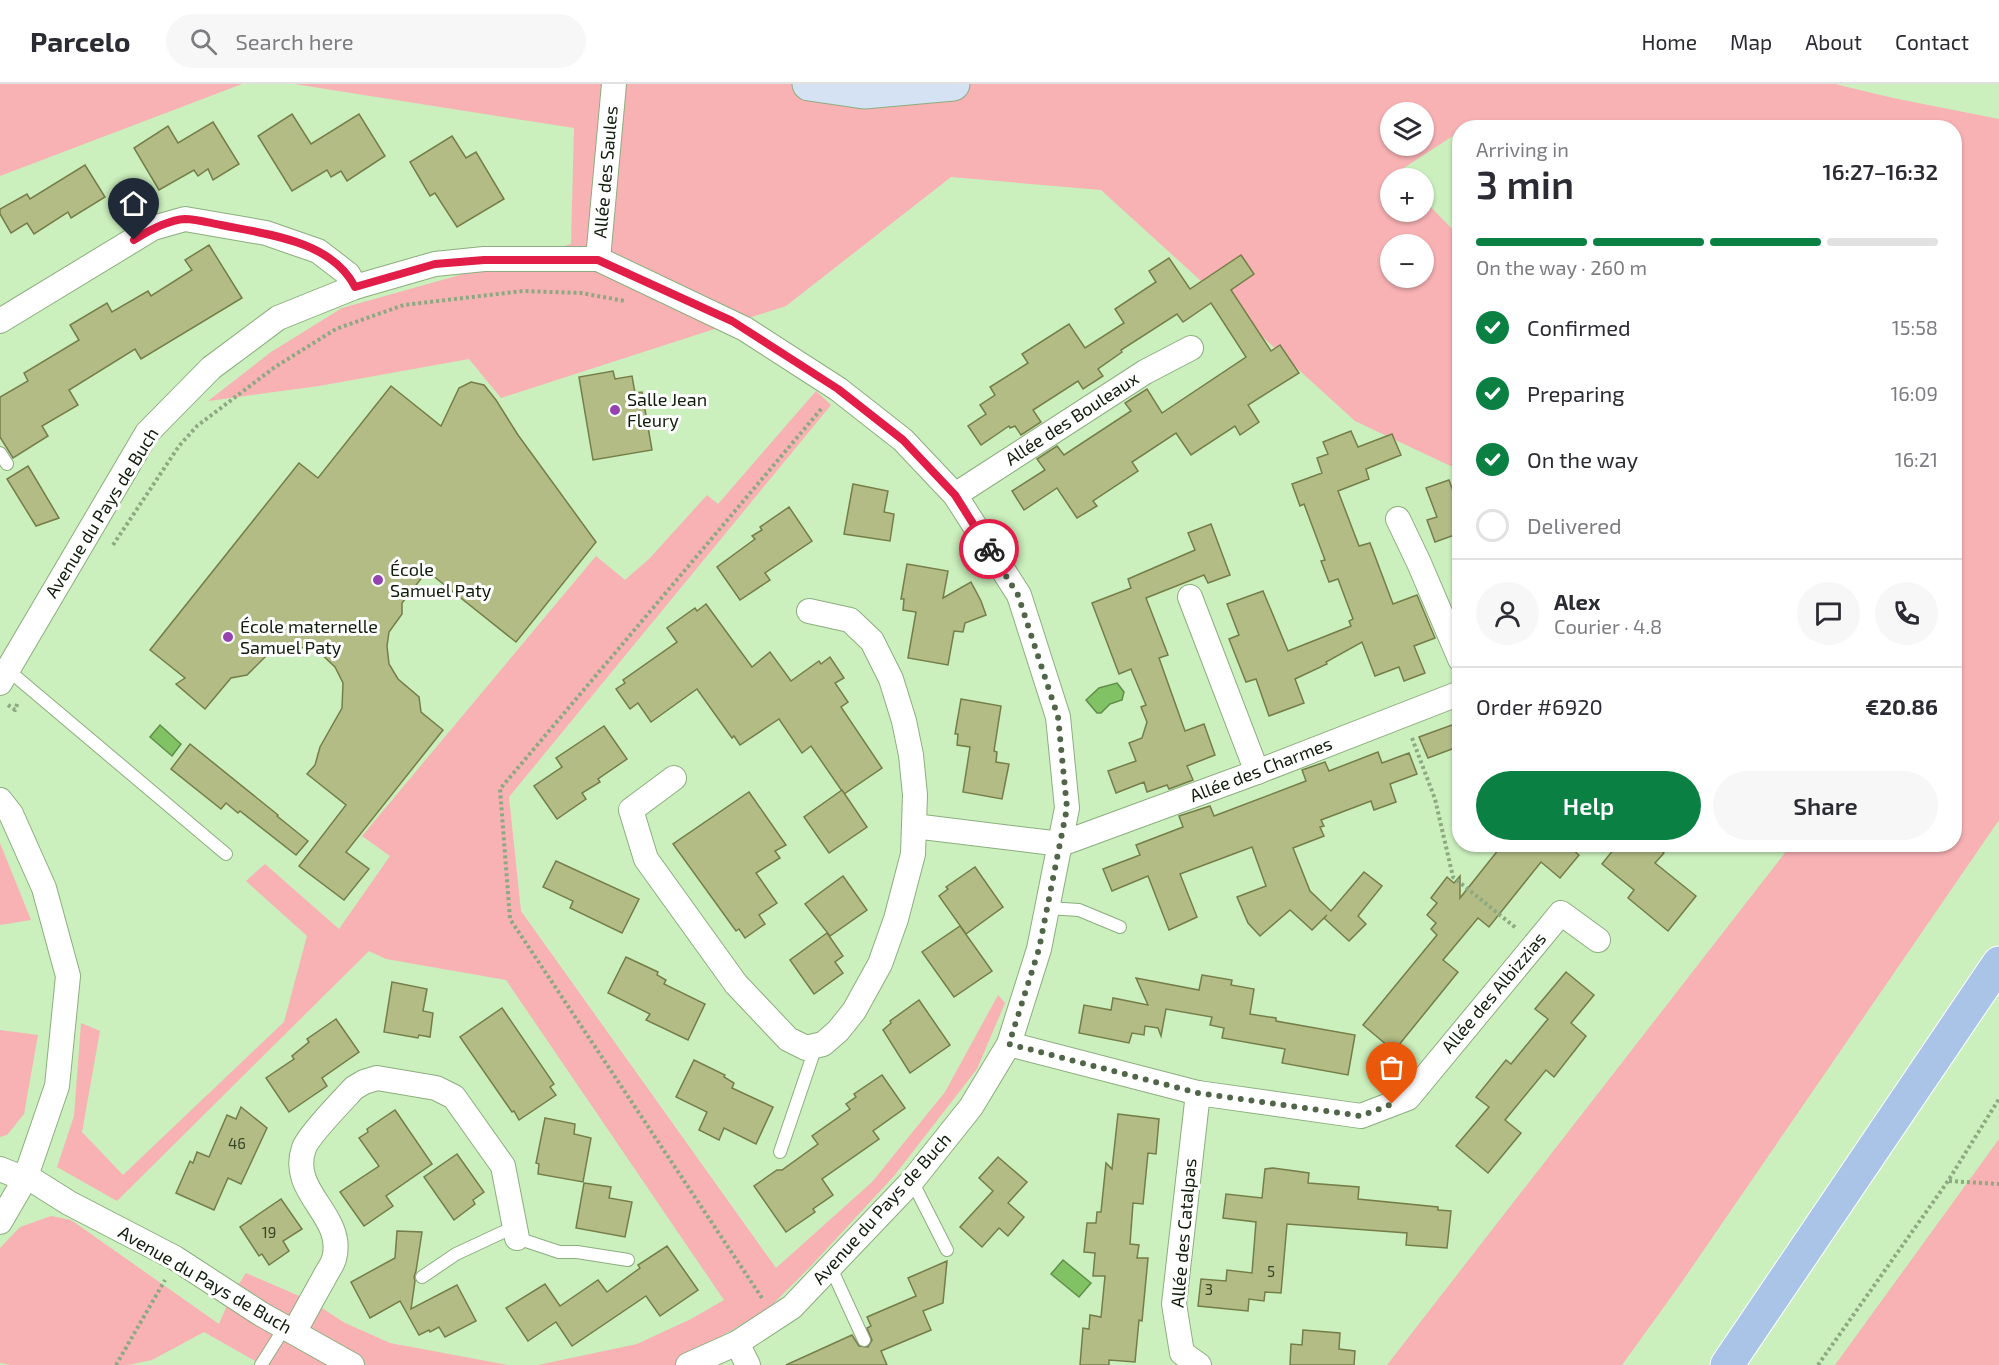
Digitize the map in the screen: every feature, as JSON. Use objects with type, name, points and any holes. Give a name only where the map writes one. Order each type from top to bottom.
[{"type":"main road","points":[[809,84],[864,92],[952,84]]},
{"type":"main road","points":[[1727,1365],[1999,963]]},
{"type":"street","name":"Allée des Saules","points":[[598,260],[614,84]]},
{"type":"street","points":[[0,321],[153,228],[184,219],[266,233],[318,250],[348,274],[355,287]]},
{"type":"street","name":"Avenue du Pays de Buch","points":[[11,679],[147,433],[211,368],[278,318],[355,287],[435,264],[484,260],[598,260],[745,328],[838,389],[903,440],[955,495],[1018,595],[1058,717],[1067,808],[1039,949],[1009,1044],[971,1107],[912,1181],[792,1307],[737,1343],[688,1365]]},
{"type":"street","name":"Allée des Bouleaux","points":[[955,495],[1145,372],[1191,348]]},
{"type":"street","points":[[1398,519],[1452,640]]},
{"type":"street","points":[[1190,597],[1257,772]]},
{"type":"street","points":[[674,778],[631,810],[646,859],[736,984],[788,1039],[806,1047],[824,1044],[838,1032],[854,1011],[880,964],[896,920],[913,854],[915,795],[911,755],[904,721],[886,669],[872,641],[850,620],[809,611]]},
{"type":"street","name":"Allée des Charmes","points":[[1061,844],[1257,772],[1452,696]]},
{"type":"street","points":[[0,800],[10,814],[44,888],[68,976],[57,1086],[25,1179],[0,1222]]},
{"type":"street","points":[[914,826],[1061,844]]},
{"type":"street","name":"Allée des Albizzias","points":[[1009,1044],[1198,1093],[1361,1116],[1408,1098],[1561,913],[1598,940]]},
{"type":"street","points":[[289,1330],[334,1260],[335,1240],[332,1225],[308,1191],[302,1176],[301,1162],[304,1146],[354,1088],[364,1082],[377,1078],[436,1088],[454,1096],[503,1166],[515,1233]]},
{"type":"street","name":"Allée des Catalpas","points":[[1198,1093],[1174,1304],[1182,1353],[1198,1365]]},
{"type":"street","name":"Avenue du Pays de Buch","points":[[0,1169],[25,1179],[34,1180],[69,1203],[175,1258],[231,1296],[352,1365]]},
{"type":"street","points":[[737,1343],[748,1365]]},
{"type":"lane","points":[[0,453],[7,464]]},
{"type":"lane","points":[[11,679],[226,854]]},
{"type":"lane","points":[[1048,908],[1079,910],[1120,927]]},
{"type":"lane","points":[[780,1152],[816,1046]]},
{"type":"lane","points":[[912,1181],[947,1250]]},
{"type":"lane","points":[[422,1277],[456,1254],[515,1233],[559,1252],[577,1252],[628,1260]]},
{"type":"lane","points":[[831,1268],[864,1340]]},
{"type":"lane","points":[[261,1365],[289,1330]]},
{"type":"path","points":[[110,550],[179,447],[197,426],[275,367],[336,329],[404,305],[523,291],[581,292],[632,303],[641,279]]},
{"type":"path","points":[[0,699],[15,710],[11,679]]},
{"type":"path","points":[[1403,715],[1435,799],[1454,877],[1518,929],[1525,930],[1537,941]]},
{"type":"path","points":[[1818,1365],[1948,1181],[1999,1098]]},
{"type":"path","points":[[1948,1181],[1999,1184]]},
{"type":"path","points":[[116,1365],[175,1258]]},
{"type":"shaded area","points":[[0,84],[242,84],[0,176]]},
{"type":"shaded area","points":[[294,84],[1835,84],[1999,119],[1999,820],[1679,1286],[1622,1365],[1387,1365],[1786,852],[1962,852],[1962,120],[1452,120],[1452,137],[1434,148],[1434,102],[1380,102],[1380,156],[1422,156],[1404,168],[1380,168],[1380,222],[1434,222],[1434,210],[1452,229],[1452,467],[1355,421],[1101,190],[951,177],[786,306],[501,398],[469,359],[319,386],[208,401],[271,352],[342,308],[571,244],[574,128]]},
{"type":"shaded area","points":[[816,391],[831,405],[509,797],[521,911],[776,1268],[872,1182],[945,1092],[998,995],[1005,1003],[977,1069],[894,1176],[769,1308],[710,1343],[717,1365],[538,1365],[637,1344],[691,1319],[724,1300],[506,980],[386,959],[369,951],[117,1201],[57,1167],[74,1116],[81,1023],[100,1031],[82,1132],[123,1175],[284,1022],[307,936],[246,881],[265,864],[339,929],[390,856],[362,836],[596,556],[625,580],[650,558],[707,495],[718,504]]},
{"type":"shaded area","points":[[1117,683],[1124,692],[1122,700],[1110,704],[1101,713],[1097,713],[1086,700],[1099,688]]},
{"type":"shaded area","points":[[160,725],[181,744],[172,756],[150,737]]},
{"type":"shaded area","points":[[0,843],[31,920],[0,925]]},
{"type":"shaded area","points":[[0,1030],[38,1035],[24,1114],[7,1135],[0,1137]]},
{"type":"shaded area","points":[[1999,1139],[1999,1365],[1835,1365]]},
{"type":"shaded area","points":[[51,1216],[71,1220],[219,1324],[231,1296],[246,1273],[311,1301],[345,1323],[390,1343],[508,1365],[262,1365],[204,1332],[152,1360],[128,1365],[11,1365],[0,1363],[0,1248],[20,1227]]},
{"type":"shaded area","points":[[1063,1260],[1091,1283],[1079,1297],[1051,1274]]},
{"type":"building","points":[[292,114],[311,144],[359,114],[385,156],[347,181],[341,171],[331,177],[327,170],[292,191],[258,136]]},
{"type":"building","points":[[213,122],[239,164],[213,180],[208,169],[198,176],[194,170],[159,190],[134,148],[168,126],[178,143]]},
{"type":"building","points":[[452,136],[466,158],[476,152],[504,199],[457,227],[435,193],[430,196],[410,162]]},
{"type":"building","points":[[85,165],[105,197],[71,218],[68,212],[34,234],[27,223],[11,233],[0,214],[0,209],[27,194],[30,199]]},
{"type":"building","points":[[209,245],[242,298],[141,359],[135,349],[69,390],[78,405],[42,426],[48,436],[13,458],[0,437],[0,397],[28,381],[24,373],[79,340],[70,325],[107,303],[112,312],[148,291],[151,296],[192,270],[185,260]]},
{"type":"building","points":[[1241,255],[1254,274],[1231,290],[1271,351],[1280,345],[1299,373],[1248,405],[1259,422],[1240,435],[1235,426],[1191,455],[1176,433],[1132,462],[1138,471],[1093,501],[1097,506],[1077,518],[1057,488],[1024,510],[1012,491],[1045,470],[1037,459],[1057,446],[1064,455],[1131,411],[1125,403],[1147,389],[1162,413],[1246,357],[1211,303],[1183,322],[1177,314],[1121,350],[1122,352],[1098,369],[1103,376],[1083,389],[1078,381],[1033,410],[1041,422],[1021,435],[1015,426],[1010,428],[1009,426],[981,445],[968,426],[986,414],[980,405],[995,395],[990,387],[1028,363],[1022,354],[1069,324],[1085,348],[1124,323],[1115,309],[1156,282],[1149,271],[1169,258],[1190,289]]},
{"type":"building","name":"Salle Jean Fleury","points":[[613,371],[615,379],[632,376],[635,393],[642,392],[652,450],[593,460],[579,377]]},
{"type":"building","name":"École Samuel Paty","points":[[471,382],[484,385],[496,400],[518,435],[596,542],[516,642],[427,571],[402,603],[402,614],[389,632],[387,646],[389,664],[398,679],[419,697],[421,712],[443,730],[346,852],[369,869],[344,900],[299,866],[346,805],[307,774],[315,765],[320,747],[342,708],[343,683],[335,667],[318,651],[299,647],[279,647],[247,675],[231,678],[205,709],[176,684],[185,678],[150,650],[299,463],[318,478],[391,386],[441,426],[459,388]]},
{"type":"building","points":[[1351,431],[1358,447],[1392,434],[1401,455],[1366,469],[1369,479],[1338,491],[1359,546],[1370,543],[1393,604],[1417,595],[1435,638],[1414,646],[1425,673],[1404,681],[1399,667],[1375,676],[1362,642],[1326,662],[1327,664],[1295,679],[1304,703],[1269,716],[1256,679],[1246,682],[1229,639],[1239,635],[1227,604],[1263,591],[1288,651],[1351,626],[1349,621],[1353,619],[1338,579],[1329,582],[1321,561],[1325,560],[1304,504],[1300,506],[1292,484],[1322,473],[1317,458],[1328,454],[1323,442]]},
{"type":"building","points":[[28,466],[59,518],[36,526],[7,479]]},
{"type":"building","points":[[1449,480],[1452,488],[1452,536],[1435,542],[1427,520],[1437,517],[1426,488]]},
{"type":"building","points":[[853,484],[888,491],[884,512],[894,514],[890,541],[844,534]]},
{"type":"building","points":[[789,507],[812,541],[765,573],[770,580],[740,600],[717,567],[755,539],[752,536],[762,530],[760,527]]},
{"type":"building","points":[[1211,524],[1230,575],[1208,583],[1204,575],[1146,598],[1168,655],[1159,658],[1185,731],[1204,724],[1215,755],[1187,766],[1193,780],[1169,789],[1167,785],[1147,792],[1144,782],[1116,793],[1108,771],[1136,761],[1129,743],[1142,738],[1147,722],[1141,707],[1146,705],[1131,669],[1119,674],[1092,603],[1131,588],[1128,579],[1195,550],[1188,533]]},
{"type":"building","points":[[907,564],[948,571],[943,598],[971,582],[981,601],[986,615],[965,623],[963,632],[954,631],[948,665],[908,658],[916,612],[903,610],[904,599],[901,599]]},
{"type":"building","points":[[706,604],[752,667],[770,652],[791,681],[819,661],[821,664],[830,657],[844,678],[835,683],[848,702],[841,707],[882,768],[844,794],[811,746],[802,753],[779,719],[740,745],[734,736],[732,738],[697,689],[651,722],[638,703],[630,709],[616,689],[625,683],[623,680],[677,642],[667,628],[695,608],[697,611]]},
{"type":"building","points":[[961,699],[1001,706],[994,751],[997,752],[996,762],[1009,764],[1002,799],[963,792],[970,747],[957,745],[958,734],[955,734]]},
{"type":"building","points":[[1452,725],[1452,749],[1428,758],[1419,737]]},
{"type":"building","points":[[604,726],[627,759],[598,779],[600,782],[582,793],[586,799],[557,819],[534,786],[562,767],[556,758]]},
{"type":"building","points":[[190,744],[308,841],[296,855],[240,811],[238,813],[226,803],[221,809],[171,769]]},
{"type":"building","points":[[1378,752],[1382,763],[1409,753],[1417,774],[1390,784],[1396,802],[1374,810],[1371,801],[1321,820],[1324,826],[1320,827],[1324,836],[1293,848],[1310,891],[1331,911],[1364,872],[1382,886],[1358,916],[1366,924],[1349,941],[1324,918],[1312,930],[1290,910],[1260,936],[1248,923],[1237,897],[1266,886],[1252,847],[1180,874],[1197,917],[1169,930],[1148,876],[1112,891],[1103,869],[1140,855],[1136,845],[1183,827],[1179,816],[1210,806],[1214,816],[1306,781],[1302,770],[1325,762],[1329,771]]},
{"type":"building","points":[[842,790],[867,827],[829,853],[804,817]]},
{"type":"building","points":[[749,792],[786,845],[775,851],[780,858],[756,873],[777,903],[759,915],[765,924],[745,938],[739,929],[736,931],[673,844]]},
{"type":"building","points":[[1497,852],[1575,852],[1579,855],[1560,878],[1541,862],[1489,927],[1478,918],[1443,960],[1458,972],[1394,1051],[1363,1025],[1437,935],[1431,929],[1436,923],[1427,915],[1437,903],[1431,898],[1447,877],[1454,883],[1460,876],[1460,898]]},
{"type":"building","points":[[1612,852],[1663,852],[1655,863],[1696,896],[1668,931],[1628,898],[1634,890],[1602,864]]},
{"type":"building","points":[[556,861],[639,899],[622,933],[570,908],[573,901],[543,887]]},
{"type":"building","points":[[975,867],[1003,907],[966,934],[939,896],[948,889],[946,887]]},
{"type":"building","points":[[843,876],[867,910],[830,936],[805,904]]},
{"type":"building","points":[[960,926],[992,971],[954,997],[922,952]]},
{"type":"building","points":[[827,933],[843,956],[835,962],[843,973],[814,994],[790,960]]},
{"type":"building","points":[[626,957],[658,972],[657,975],[666,980],[664,984],[705,1004],[688,1040],[646,1020],[650,1014],[608,993]]},
{"type":"building","points":[[1566,972],[1594,995],[1571,1023],[1586,1036],[1554,1077],[1546,1070],[1505,1120],[1521,1133],[1488,1173],[1456,1146],[1489,1107],[1476,1097],[1506,1060],[1511,1064],[1548,1019],[1535,1009]]},
{"type":"building","points":[[1202,975],[1232,980],[1231,985],[1254,989],[1250,1014],[1355,1035],[1348,1075],[1282,1063],[1285,1049],[1222,1038],[1224,1028],[1210,1025],[1212,1017],[1166,1009],[1161,1036],[1158,1028],[1145,1026],[1144,1035],[1132,1033],[1129,1043],[1079,1033],[1084,1005],[1111,1010],[1113,998],[1148,1005],[1136,978],[1199,990]]},
{"type":"building","points":[[392,982],[427,989],[423,1011],[433,1013],[430,1037],[419,1035],[418,1038],[384,1032]]},
{"type":"building","points":[[919,1000],[950,1045],[910,1073],[883,1030],[891,1023],[890,1021]]},
{"type":"building","points":[[502,1008],[554,1084],[550,1087],[556,1095],[519,1120],[460,1037]]},
{"type":"building","points":[[336,1019],[359,1052],[322,1078],[327,1086],[289,1112],[266,1078],[294,1059],[292,1056],[309,1042],[307,1039]]},
{"type":"building","points":[[694,1060],[725,1075],[724,1077],[734,1083],[732,1088],[773,1107],[756,1144],[724,1128],[719,1140],[699,1130],[707,1112],[676,1097]]},
{"type":"building","points":[[882,1075],[905,1108],[873,1131],[879,1139],[822,1179],[833,1195],[813,1209],[815,1212],[786,1232],[754,1186],[777,1170],[782,1170],[818,1144],[812,1136],[850,1109],[846,1104],[856,1097],[854,1094]]},
{"type":"building","points":[[241,1107],[267,1128],[241,1184],[228,1178],[214,1210],[176,1193],[190,1161],[193,1163],[197,1152],[209,1157],[227,1115],[236,1119]]},
{"type":"building","points":[[395,1110],[432,1164],[386,1196],[393,1206],[364,1226],[340,1192],[379,1166],[359,1138],[368,1132],[367,1129]]},
{"type":"building","points":[[1118,1114],[1159,1119],[1156,1154],[1148,1153],[1143,1204],[1133,1203],[1130,1244],[1139,1245],[1137,1258],[1148,1258],[1142,1321],[1139,1320],[1135,1362],[1109,1360],[1109,1365],[1080,1365],[1083,1328],[1089,1329],[1090,1315],[1101,1317],[1105,1276],[1093,1276],[1095,1253],[1084,1252],[1087,1223],[1096,1223],[1097,1212],[1101,1212],[1106,1163],[1112,1169]]},
{"type":"building","points":[[545,1118],[575,1124],[574,1134],[591,1138],[583,1182],[538,1174],[539,1164],[536,1163]]},
{"type":"building","points":[[457,1154],[484,1192],[473,1200],[475,1204],[454,1220],[424,1177]]},
{"type":"building","points":[[998,1157],[1027,1182],[1008,1203],[1024,1217],[1008,1236],[999,1228],[982,1247],[960,1227],[993,1191],[979,1178]]},
{"type":"building","points":[[1265,1169],[1309,1173],[1308,1183],[1359,1187],[1358,1199],[1438,1207],[1438,1210],[1451,1211],[1447,1248],[1406,1245],[1407,1233],[1287,1224],[1281,1293],[1265,1292],[1264,1301],[1249,1299],[1248,1311],[1198,1306],[1201,1279],[1226,1281],[1227,1270],[1252,1273],[1256,1222],[1223,1218],[1226,1194],[1262,1198]]},
{"type":"building","points":[[584,1183],[611,1187],[609,1198],[632,1202],[625,1237],[576,1228]]},
{"type":"building","points":[[281,1199],[302,1229],[283,1241],[289,1251],[269,1265],[262,1254],[259,1256],[240,1227]]},
{"type":"building","points":[[397,1231],[422,1232],[411,1309],[457,1285],[476,1321],[445,1337],[439,1327],[419,1335],[400,1301],[370,1318],[351,1282],[395,1258]]},
{"type":"building","points":[[667,1246],[698,1290],[660,1316],[646,1296],[572,1346],[556,1322],[528,1341],[506,1308],[545,1284],[560,1306],[598,1280],[607,1292],[640,1268],[638,1265]]},
{"type":"building","points":[[947,1261],[943,1303],[923,1311],[931,1330],[881,1351],[887,1365],[786,1365],[852,1335],[859,1346],[868,1347],[872,1340],[867,1328],[871,1326],[867,1317],[916,1296],[908,1278]]},
{"type":"building","points":[[1303,1330],[1340,1333],[1339,1349],[1355,1351],[1354,1365],[1290,1365],[1291,1344],[1302,1345]]},
{"type":"way so far","points":[[989,549],[1018,595],[1058,717],[1067,808],[1039,949],[1009,1044],[1198,1093],[1361,1116],[1392,1104]]},
{"type":"place","name":"Salle Jean Fleury","points":[[615,410]]},
{"type":"place","name":"École Samuel Paty","points":[[378,580]]},
{"type":"place","name":"École maternelle Samuel Paty","points":[[228,637]]},
{"type":"route","points":[[134,240],[153,228],[184,219],[266,233],[318,250],[348,274],[355,287],[435,264],[484,260],[598,260],[732,321],[838,389],[903,440],[955,495],[989,549]]}]
